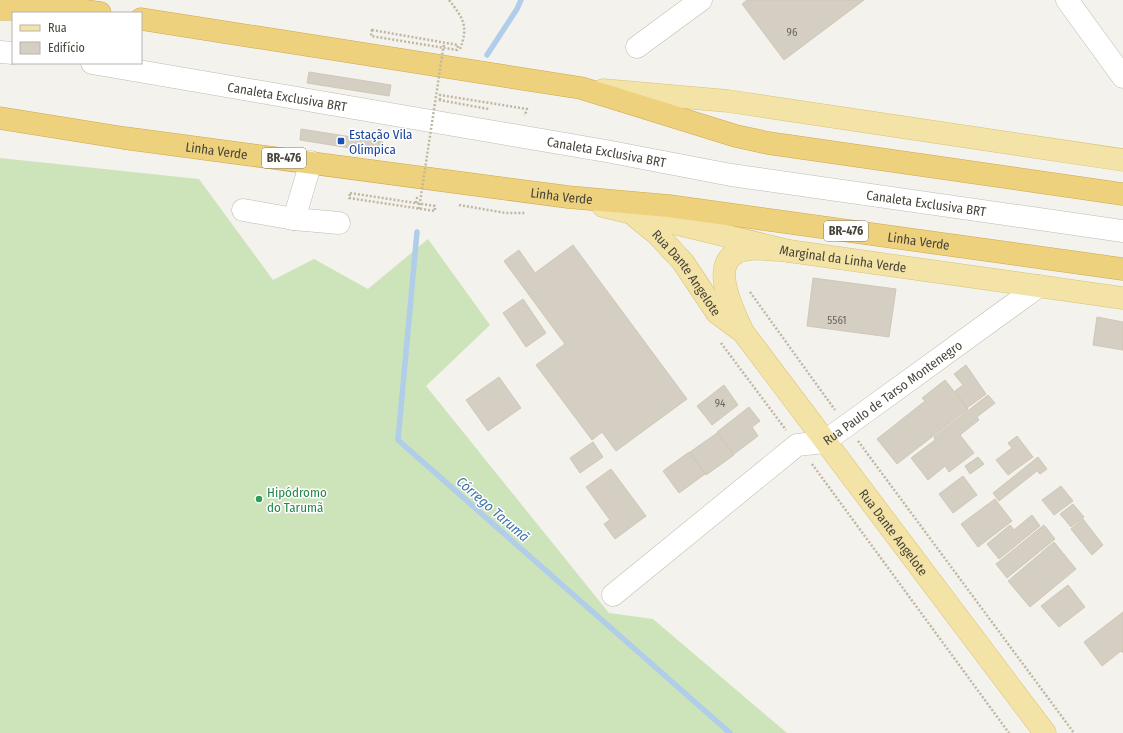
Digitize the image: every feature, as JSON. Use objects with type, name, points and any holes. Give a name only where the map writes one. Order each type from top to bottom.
[{"type":"highway","points":[[0,9],[72,9],[93,12]]},
{"type":"highway","points":[[142,20],[581,88],[736,136],[768,144],[1123,194]]},
{"type":"highway","name":"Linha Verde","points":[[0,118],[124,138],[568,197],[669,206],[1123,269]]},
{"type":"main road","points":[[26,0],[72,9]]},
{"type":"main road","points":[[581,88],[728,101],[1123,160]]},
{"type":"main road","name":"Marginal da Linha Verde","points":[[568,197],[632,214],[788,251],[1123,298]]},
{"type":"main road","name":"Rua Dante Angelote","points":[[632,214],[657,234],[683,262],[717,313],[743,332]]},
{"type":"main road","name":"Rua Dante Angelote","points":[[788,251],[751,249],[736,253],[731,257],[724,271],[723,280],[730,304],[743,332],[824,442],[1045,733]]},
{"type":"street","points":[[637,47],[701,0]]},
{"type":"street","points":[[1067,0],[1123,77]]},
{"type":"street","points":[[0,52],[12,53]]},
{"type":"street","name":"Canaleta Exclusiva BRT","points":[[98,64],[606,151],[731,174],[1123,231]]},
{"type":"street","points":[[294,219],[311,162]]},
{"type":"street","points":[[243,210],[294,219],[339,222]]},
{"type":"street","name":"Rua Paulo de Tarso Montenegro","points":[[613,595],[797,444],[824,442],[1039,286]]},
{"type":"path","points":[[449,0],[464,22],[462,44],[458,55]]},
{"type":"path","points":[[419,209],[444,43]]},
{"type":"path","points":[[440,100],[440,95],[527,109],[526,115],[518,114]]},
{"type":"path","points":[[435,100],[497,110]]},
{"type":"path","points":[[350,193],[416,203],[435,206],[435,212],[349,198],[350,193]]},
{"type":"path","points":[[416,203],[416,198],[424,199]]},
{"type":"path","points":[[454,204],[506,213],[530,214]]},
{"type":"path","points":[[746,287],[835,410]]},
{"type":"path","points":[[720,342],[786,430]]},
{"type":"path","points":[[856,439],[1074,733]]},
{"type":"path","points":[[810,461],[1009,733]]},
{"type":"green space","name":"Hipódromo do Tarumã","points":[[0,158],[199,179],[273,280],[314,259],[368,289],[428,239],[490,325],[426,386],[609,613],[653,619],[787,733],[0,733]]},
{"type":"building","points":[[747,0],[864,0],[784,60],[742,4]]},
{"type":"building","name":"Estação Vila Olímpica","points":[[309,72],[391,85],[389,96],[307,83]]},
{"type":"building","name":"Estação Vila Olímpica","points":[[301,129],[383,142],[381,153],[300,140]]},
{"type":"building","points":[[573,245],[687,399],[616,451],[602,432],[592,440],[536,365],[565,344],[504,261],[519,250],[535,273]]},
{"type":"building","points":[[813,278],[896,289],[889,337],[807,326]]},
{"type":"building","points":[[523,299],[546,333],[526,347],[503,313]]},
{"type":"building","points":[[1097,317],[1123,322],[1123,350],[1093,345]]},
{"type":"building","points":[[966,365],[986,394],[967,408],[955,391],[963,385],[954,374]]},
{"type":"building","points":[[499,377],[521,408],[488,431],[466,400]]},
{"type":"building","points":[[945,380],[968,409],[897,464],[877,439],[925,401],[922,398]]},
{"type":"building","points":[[724,385],[738,405],[712,425],[697,406]]},
{"type":"building","points":[[988,395],[995,403],[977,417],[979,420],[960,435],[974,453],[949,472],[945,466],[928,480],[911,458],[935,440],[934,437]]},
{"type":"building","points":[[749,407],[760,421],[752,427],[758,436],[734,454],[717,432]]},
{"type":"building","points":[[717,433],[734,455],[706,475],[690,452]]},
{"type":"building","points":[[1017,436],[1033,457],[1008,475],[996,460],[1012,448],[1008,443]]},
{"type":"building","points":[[593,442],[603,457],[580,473],[570,458]]},
{"type":"building","points":[[689,452],[705,474],[679,493],[663,471]]},
{"type":"building","points":[[978,457],[984,464],[970,474],[965,466]]},
{"type":"building","points":[[1038,457],[1047,469],[1040,474],[1037,471],[999,501],[993,493]]},
{"type":"building","points":[[611,469],[646,516],[615,539],[604,524],[610,520],[586,487]]},
{"type":"building","points":[[963,476],[977,495],[953,513],[939,494]]},
{"type":"building","points":[[1061,486],[1073,501],[1054,515],[1042,500]]},
{"type":"building","points":[[995,499],[1012,521],[978,547],[961,524]]},
{"type":"building","points":[[1073,504],[1084,517],[1071,527],[1060,514]]},
{"type":"building","points":[[1032,515],[1040,526],[999,559],[987,544],[1010,525],[1014,530]]},
{"type":"building","points":[[1083,519],[1103,545],[1092,555],[1071,529]]},
{"type":"building","points":[[1044,525],[1055,539],[1007,578],[996,564]]},
{"type":"building","points":[[1054,542],[1076,569],[1030,607],[1008,581]]},
{"type":"building","points":[[1068,585],[1085,607],[1059,627],[1041,606]]},
{"type":"building","points":[[1123,612],[1123,653],[1121,651],[1102,666],[1084,642]]},
{"type":"waterway","name":"Córrego Tarumã","points":[[487,55],[517,9],[521,0]]},
{"type":"waterway","name":"Córrego Tarumã","points":[[417,232],[398,440],[730,733]]},
{"type":"place","name":"Estação Vila Olímpica","points":[[341,141]]},
{"type":"place","name":"Hipódromo do Tarumã","points":[[259,499]]}]
